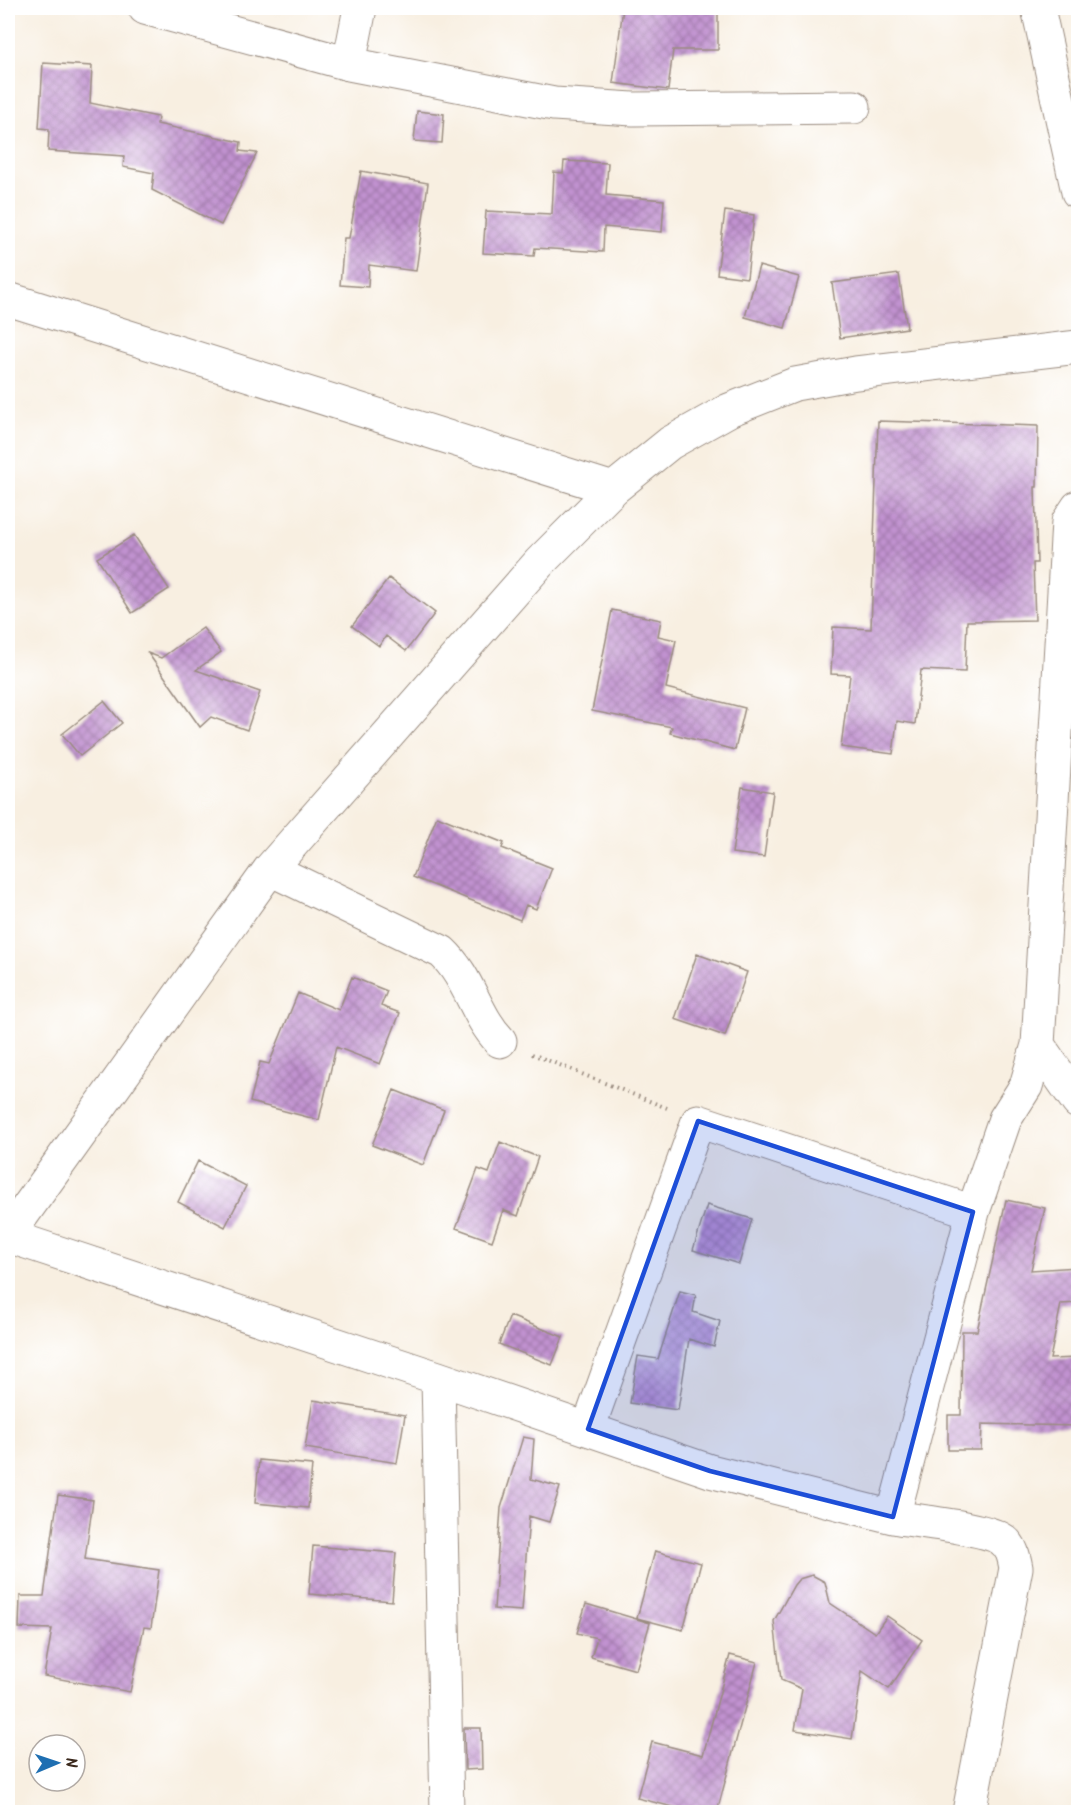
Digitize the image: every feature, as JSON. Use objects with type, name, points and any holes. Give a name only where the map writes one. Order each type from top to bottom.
[{"type":"street","points":[[145,8],[349,64],[554,104],[633,109],[854,107]]},
{"type":"street","points":[[349,64],[360,8]]},
{"type":"street","points":[[1038,8],[1078,192]]},
{"type":"street","points":[[8,299],[614,489]]},
{"type":"street","points":[[969,1812],[1016,1568],[1011,1549],[996,1535],[893,1518],[710,1471],[438,1378],[8,1236],[270,869],[540,562],[614,489],[670,443],[729,410],[795,384],[856,373],[1078,347]]},
{"type":"street","points":[[893,1518],[973,1212],[1005,1119],[1026,1086],[1038,1045],[1068,522],[1078,507]]},
{"type":"street","points":[[270,869],[442,952],[454,964],[484,1021],[500,1041]]},
{"type":"street","points":[[1038,1045],[1078,1102]]},
{"type":"street","points":[[588,1429],[698,1121],[973,1212]]},
{"type":"street","points":[[438,1378],[447,1812]]},
{"type":"path","points":[[500,1041],[698,1121]]},
{"type":"highlighted area","points":[[698,1121],[973,1212],[893,1517],[710,1471],[588,1429]]},
{"type":"building","points":[[623,8],[718,8],[718,50],[673,50],[668,90],[613,83]]},
{"type":"building","points":[[43,63],[92,66],[90,103],[158,117],[157,124],[241,142],[240,151],[257,153],[221,225],[152,190],[154,173],[123,167],[124,156],[48,151],[49,129],[39,128]]},
{"type":"building","points":[[417,111],[444,114],[442,143],[414,141]]},
{"type":"building","points":[[564,161],[608,163],[606,195],[664,200],[662,232],[604,227],[603,252],[535,248],[534,256],[483,253],[486,211],[552,214],[554,172],[563,173]]},
{"type":"building","points":[[361,171],[428,183],[416,271],[369,265],[368,287],[340,285],[344,238],[349,238]]},
{"type":"building","points":[[725,211],[754,215],[747,278],[717,274]]},
{"type":"building","points":[[759,266],[799,277],[785,328],[745,317]]},
{"type":"building","points":[[899,274],[907,328],[840,338],[832,283]]},
{"type":"building","points":[[878,421],[1038,426],[1037,487],[1035,487],[1037,563],[1033,563],[1035,620],[967,621],[965,672],[921,670],[915,724],[897,721],[893,754],[841,747],[850,675],[831,674],[833,627],[871,629]]},
{"type":"building","points":[[134,535],[169,589],[132,613],[97,558]]},
{"type":"building","points":[[389,578],[435,613],[406,651],[386,636],[379,646],[352,626]]},
{"type":"building","points":[[612,610],[661,620],[658,636],[676,640],[666,688],[745,708],[735,750],[670,733],[672,727],[592,711]]},
{"type":"building","points":[[203,628],[221,652],[196,670],[260,692],[247,730],[211,717],[200,727],[148,653],[161,658]]},
{"type":"building","points":[[104,701],[122,723],[80,756],[62,734]]},
{"type":"building","points":[[742,787],[773,792],[764,857],[732,853]]},
{"type":"building","points":[[437,816],[504,843],[502,848],[552,868],[536,909],[526,905],[520,920],[413,877]]},
{"type":"building","points":[[697,954],[747,972],[725,1036],[675,1019]]},
{"type":"building","points":[[352,977],[387,991],[381,1006],[400,1013],[380,1064],[336,1047],[319,1120],[250,1102],[260,1062],[269,1064],[298,993],[339,1010]]},
{"type":"building","points":[[394,1090],[444,1110],[423,1165],[372,1145]]},
{"type":"building","points":[[500,1142],[538,1157],[518,1216],[503,1210],[492,1241],[456,1228],[478,1169],[489,1173]]},
{"type":"building","points":[[198,1161],[246,1186],[225,1227],[178,1202]]},
{"type":"building","points":[[1006,1200],[1045,1208],[1031,1270],[1078,1267],[1078,1303],[1061,1304],[1050,1359],[1078,1358],[1078,1426],[982,1424],[981,1450],[948,1450],[948,1415],[961,1415],[962,1331],[977,1331]]},
{"type":"building","points":[[707,1205],[752,1219],[739,1264],[693,1250]]},
{"type":"building","points":[[680,1291],[696,1295],[693,1312],[720,1321],[714,1347],[689,1339],[678,1410],[630,1403],[638,1356],[658,1359]]},
{"type":"building","points":[[510,1316],[563,1337],[552,1365],[499,1344]]},
{"type":"building","points":[[313,1400],[405,1415],[397,1463],[305,1448]]},
{"type":"building","points":[[523,1437],[534,1439],[531,1479],[560,1487],[549,1522],[529,1516],[522,1611],[494,1609],[501,1508]]},
{"type":"building","points":[[259,1460],[312,1465],[308,1508],[255,1503]]},
{"type":"building","points":[[58,1495],[93,1500],[85,1559],[159,1570],[151,1628],[144,1627],[130,1692],[44,1676],[52,1629],[19,1628],[20,1596],[44,1596]]},
{"type":"building","points":[[313,1546],[396,1553],[392,1601],[309,1594]]},
{"type":"building","points":[[655,1551],[701,1563],[683,1630],[637,1618]]},
{"type":"building","points":[[812,1575],[825,1582],[830,1603],[875,1633],[887,1616],[922,1640],[889,1689],[862,1671],[852,1739],[795,1730],[802,1689],[781,1680],[774,1621],[794,1585],[799,1579]]},
{"type":"building","points":[[586,1604],[650,1623],[636,1670],[591,1657],[597,1638],[577,1633]]},
{"type":"building","points":[[730,1655],[757,1662],[717,1812],[693,1812],[637,1798],[652,1742],[703,1755]]},
{"type":"building","points":[[464,1728],[481,1728],[482,1769],[465,1770]]}]
